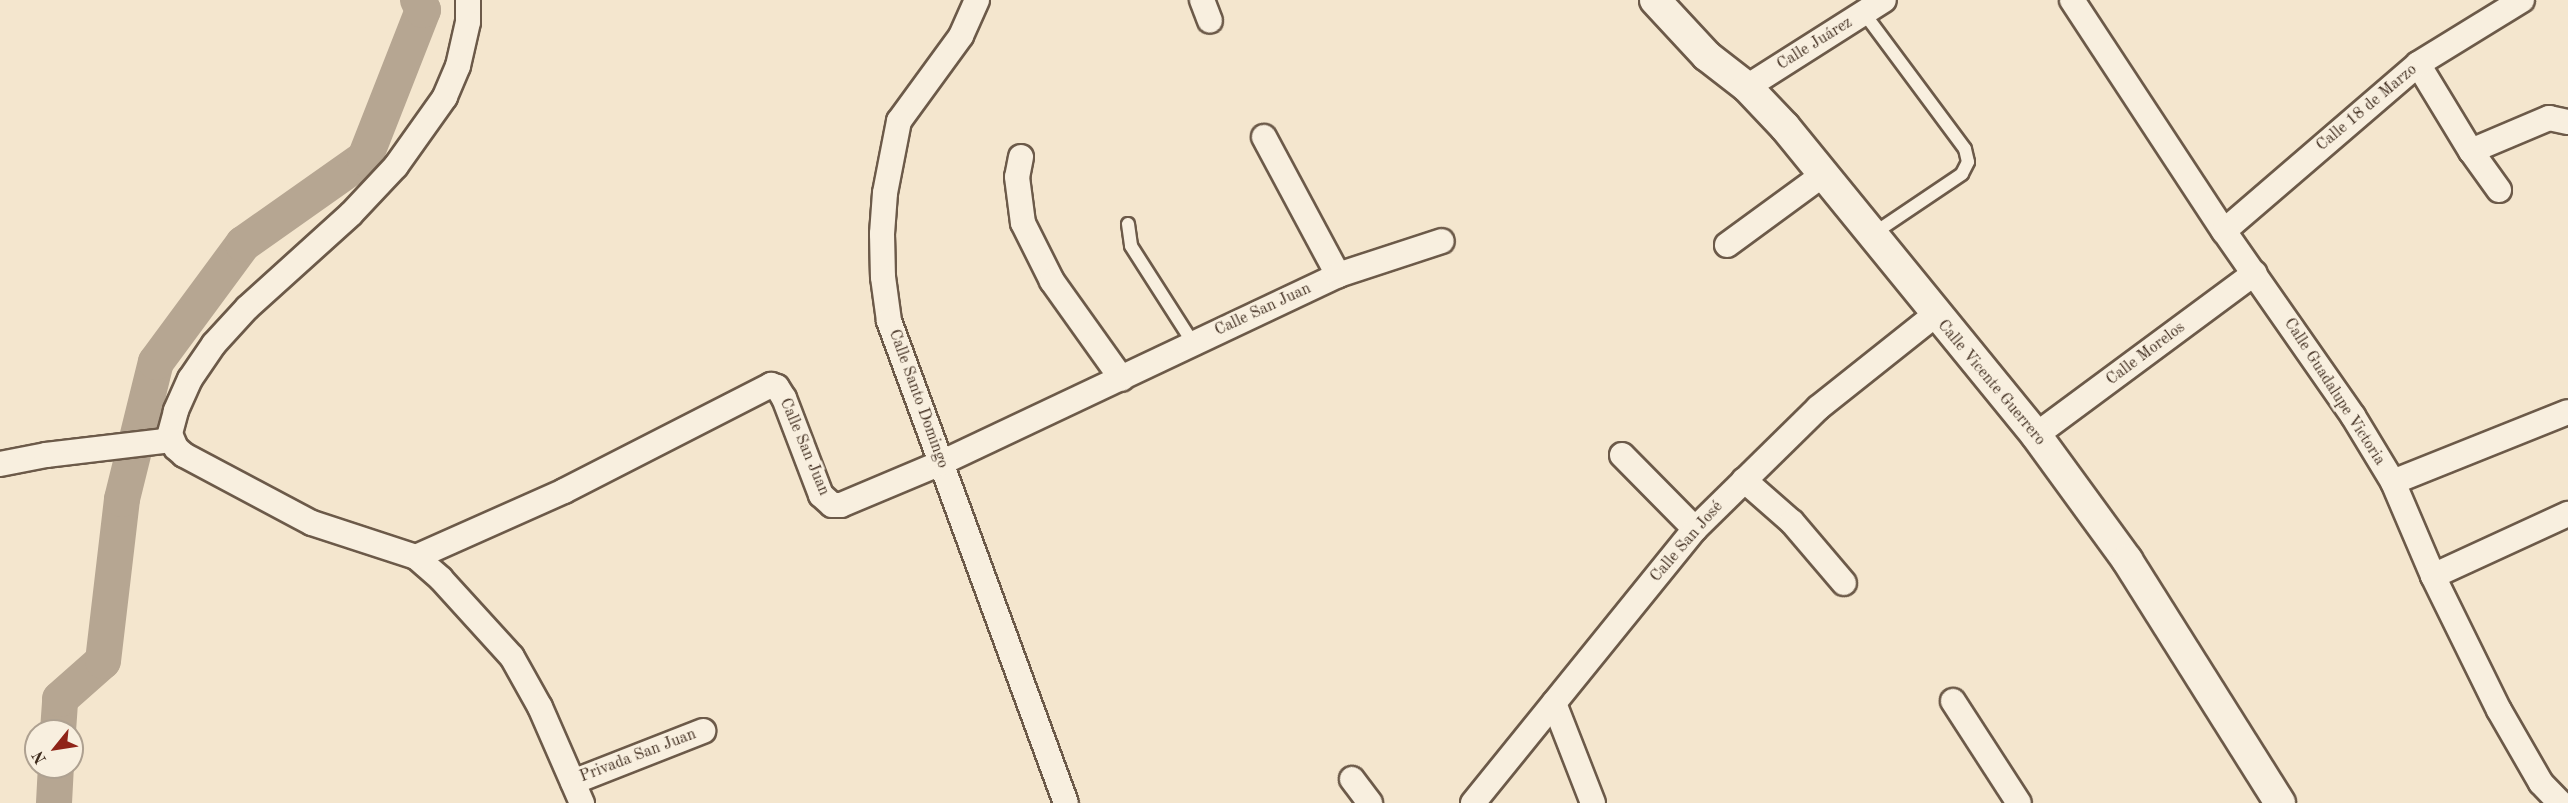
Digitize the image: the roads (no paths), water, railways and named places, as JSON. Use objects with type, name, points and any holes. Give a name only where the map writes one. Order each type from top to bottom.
[{"type":"street","points":[[468,0],[468,22],[458,66],[445,97],[396,166],[374,190],[351,214],[235,319],[214,344],[190,379],[180,400],[170,428],[171,440],[184,455],[312,523],[416,557],[449,587],[512,657],[540,707],[578,792]]},
{"type":"street","name":"Calle Santo Domingo","points":[[977,0],[961,36],[899,121],[885,193],[882,234],[883,277],[889,321],[1066,803]]},
{"type":"street","name":"Calle Vicente Guerrero","points":[[1655,0],[1707,56],[1747,87],[1785,127],[1873,234],[1935,315],[2036,435],[2127,560],[2272,800]]},
{"type":"street","name":"Calle Guadalupe Victoria","points":[[2073,0],[2224,231],[2353,416],[2393,482],[2433,576],[2499,710],[2541,783],[2560,803]]},
{"type":"street","name":"Calle 18 de Marzo","points":[[2224,231],[2418,64],[2520,0]]},
{"type":"street","name":"Calle Juárez","points":[[1747,87],[1874,6]]},
{"type":"street","points":[[2418,64],[2471,151],[2499,190]]},
{"type":"street","points":[[2471,151],[2549,118],[2568,122]]},
{"type":"street","points":[[1264,136],[1338,275]]},
{"type":"street","points":[[1021,157],[1017,177],[1023,223],[1052,280],[1122,379]]},
{"type":"street","points":[[1727,245],[1824,174]]},
{"type":"street","name":"Calle San Juan","points":[[416,557],[564,491],[771,386],[781,392],[818,488],[827,502],[841,505],[941,463],[1338,275],[1442,241]]},
{"type":"street","name":"Calle Morelos","points":[[2036,435],[2255,273]]},
{"type":"street","name":"Calle San José","points":[[1473,803],[1695,529],[1818,408],[1935,315]]},
{"type":"street","points":[[2393,482],[2568,412]]},
{"type":"street","points":[[0,464],[46,455],[171,440]]},
{"type":"street","points":[[1622,455],[1695,529]]},
{"type":"street","points":[[1744,480],[1792,522],[1844,583]]},
{"type":"street","points":[[2433,576],[2568,514]]},
{"type":"street","points":[[1953,701],[2019,803]]},
{"type":"street","points":[[1554,703],[1593,803]]},
{"type":"street","name":"Privada San Juan","points":[[578,792],[703,731]]},
{"type":"street","points":[[1352,779],[1370,803]]},
{"type":"lane","points":[[1873,234],[1962,174],[1968,162],[1965,149],[1874,6]]},
{"type":"lane","points":[[1128,224],[1131,246],[1193,343]]},
{"type":"waterway","points":[[59,719],[60,699],[103,661],[122,499],[156,362],[243,244],[365,158],[423,10],[418,0]]},
{"type":"waterway","points":[[54,803],[55,779]]}]
